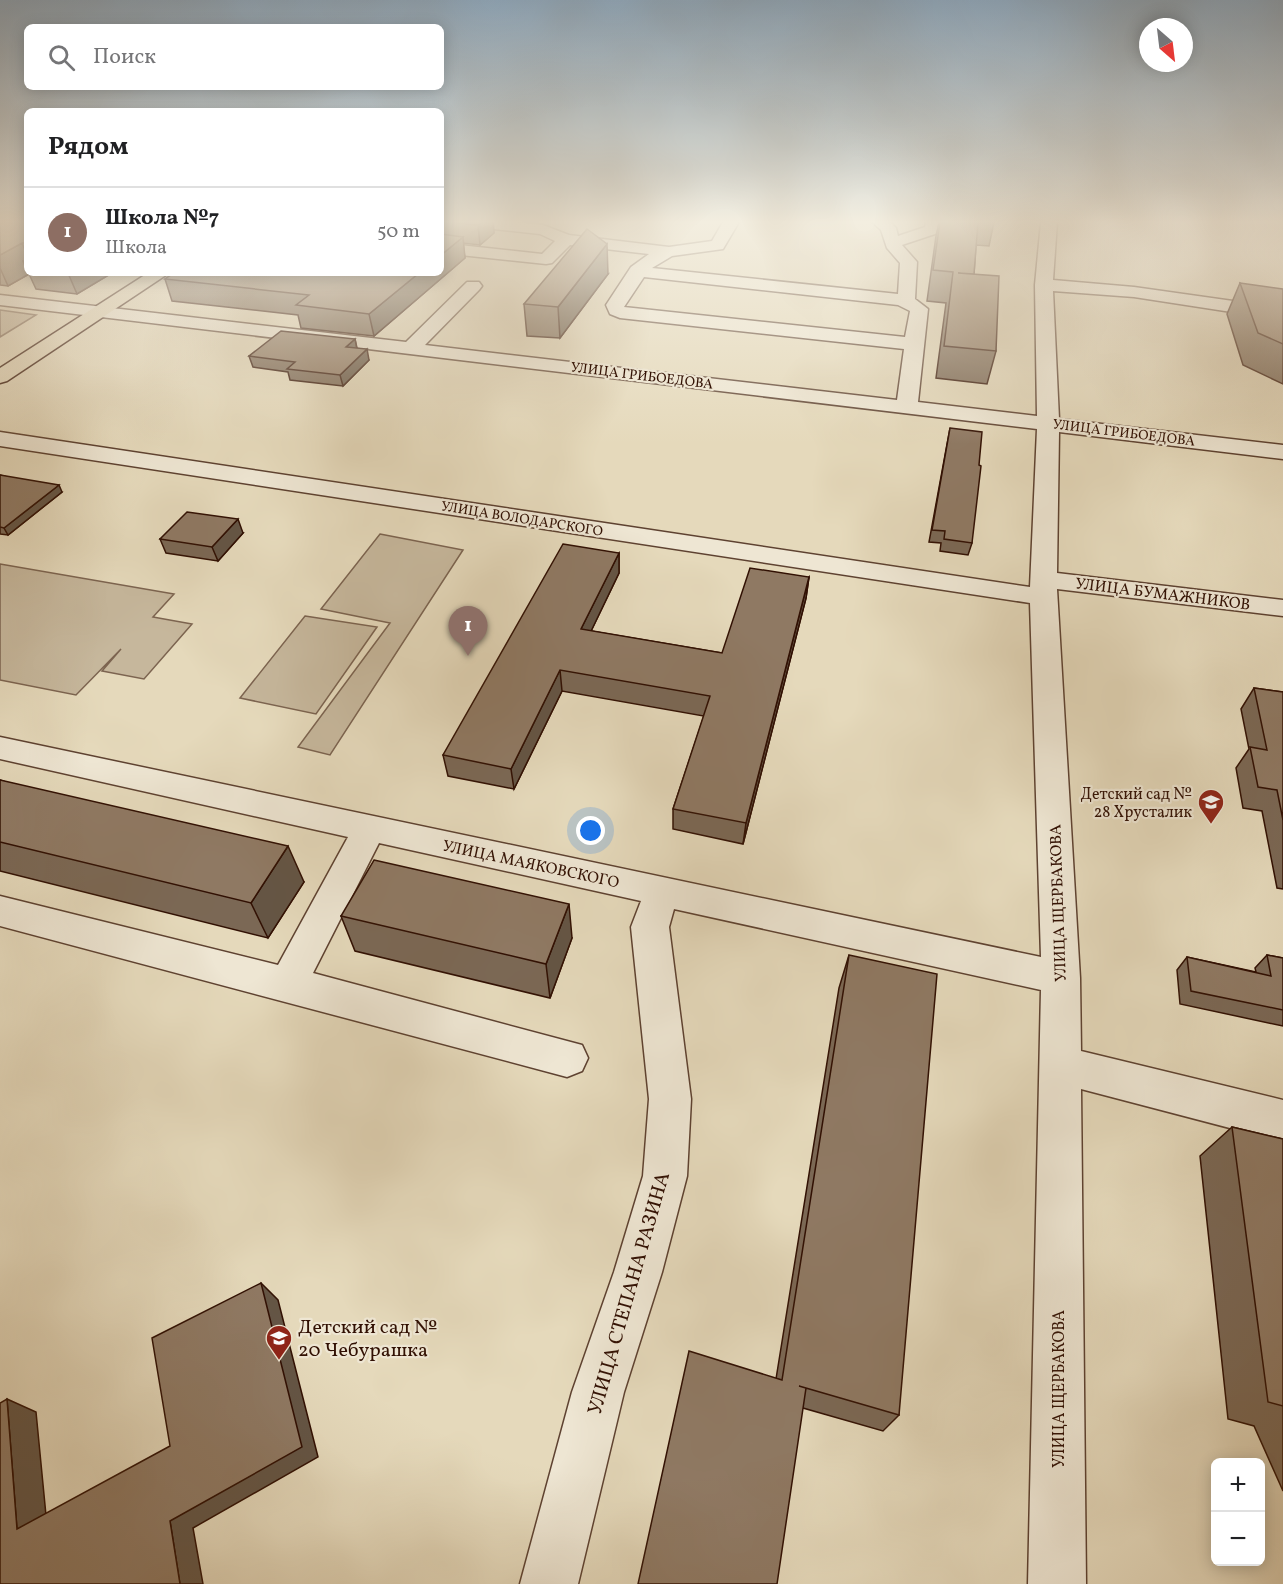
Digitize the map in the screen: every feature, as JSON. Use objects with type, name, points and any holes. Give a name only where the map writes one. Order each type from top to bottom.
[{"type":"main road","points":[[0,377],[125,296]]},
{"type":"street","points":[[411,348],[463,296]]},
{"type":"street","points":[[621,296],[615,305],[616,310],[627,314],[914,344]]},
{"type":"street","points":[[852,296],[906,300],[919,309],[907,406]]},
{"type":"street","points":[[906,296],[906,300]]},
{"type":"street","name":"УЛИЦА ЩЕРБАКОВА","points":[[1044,296],[1047,423],[1044,588],[1061,978],[1057,1584]]},
{"type":"street","points":[[1161,296],[1283,314]]},
{"type":"street","name":"УЛИЦА ГРИБОЕДОВА","points":[[0,300],[1283,452]]},
{"type":"street","name":"УЛИЦА ВОЛОДАРСКОГО","points":[[0,439],[1044,588]]},
{"type":"street","name":"УЛИЦА БУМАЖНИКОВ","points":[[1044,588],[1283,608]]},
{"type":"street","name":"УЛИЦА МАЯКОВСКОГО","points":[[0,748],[1061,978]]},
{"type":"street","points":[[288,984],[370,828]]},
{"type":"street","name":"УЛИЦА СТЕПАНА РАЗИНА","points":[[549,1584],[598,1392],[639,1272],[665,1176],[670,1099],[650,927],[662,892]]},
{"type":"street","points":[[0,910],[567,1058]]},
{"type":"street","points":[[1061,1065],[1283,1121]]},
{"type":"shaded area","points":[[0,310],[36,315],[0,337]]},
{"type":"shaded area","points":[[380,534],[463,550],[330,755],[298,747],[390,623],[321,609]]},
{"type":"shaded area","points":[[0,564],[174,594],[153,617],[192,624],[144,679],[102,671],[121,649],[76,695],[0,680]]},
{"type":"shaded area","points":[[305,616],[377,627],[316,714],[240,698]]},
{"type":"building","points":[[308,296],[391,296],[369,314],[296,305]]},
{"type":"building","points":[[531,296],[567,296],[558,307],[524,304]]},
{"type":"building","points":[[950,296],[998,296],[996,351],[944,346]]},
{"type":"building","points":[[1245,296],[1283,296],[1283,344],[1258,333]]},
{"type":"building","points":[[281,331],[355,339],[346,347],[367,349],[340,375],[287,369],[295,362],[249,356]]},
{"type":"building","points":[[950,428],[982,432],[979,465],[981,466],[972,543],[944,539],[945,531],[932,530]]},
{"type":"building","points":[[0,475],[59,485],[4,528],[0,527]]},
{"type":"building","points":[[187,512],[238,519],[212,547],[160,539]]},
{"type":"building","points":[[563,544],[619,553],[581,629],[722,653],[750,568],[809,577],[746,823],[673,809],[710,696],[560,670],[511,769],[443,755]]},
{"type":"building","points":[[1254,688],[1283,692],[1283,820],[1277,790],[1258,787],[1250,747],[1267,750]]},
{"type":"building","points":[[0,780],[288,846],[251,903],[0,842]]},
{"type":"building","points":[[374,860],[569,904],[546,964],[341,916]]},
{"type":"building","points":[[849,955],[937,974],[899,1415],[806,1388],[777,1584],[638,1584],[689,1351],[782,1380]]},
{"type":"building","points":[[1267,955],[1283,958],[1283,1010],[1191,991],[1187,957],[1271,976]]},
{"type":"building","points":[[1232,1127],[1283,1139],[1283,1406],[1268,1402]]},
{"type":"building","points":[[261,1283],[302,1447],[170,1521],[180,1584],[0,1584],[0,1403],[7,1399],[17,1529],[170,1446],[152,1338]]},
{"type":"place","name":"Школа №7","points":[[468,656]]},
{"type":"place","name":"Детский сад № 28 Хрусталик","points":[[1211,825]]},
{"type":"place","name":"Детский сад № 20 Чебурашка","points":[[279,1361]]}]
